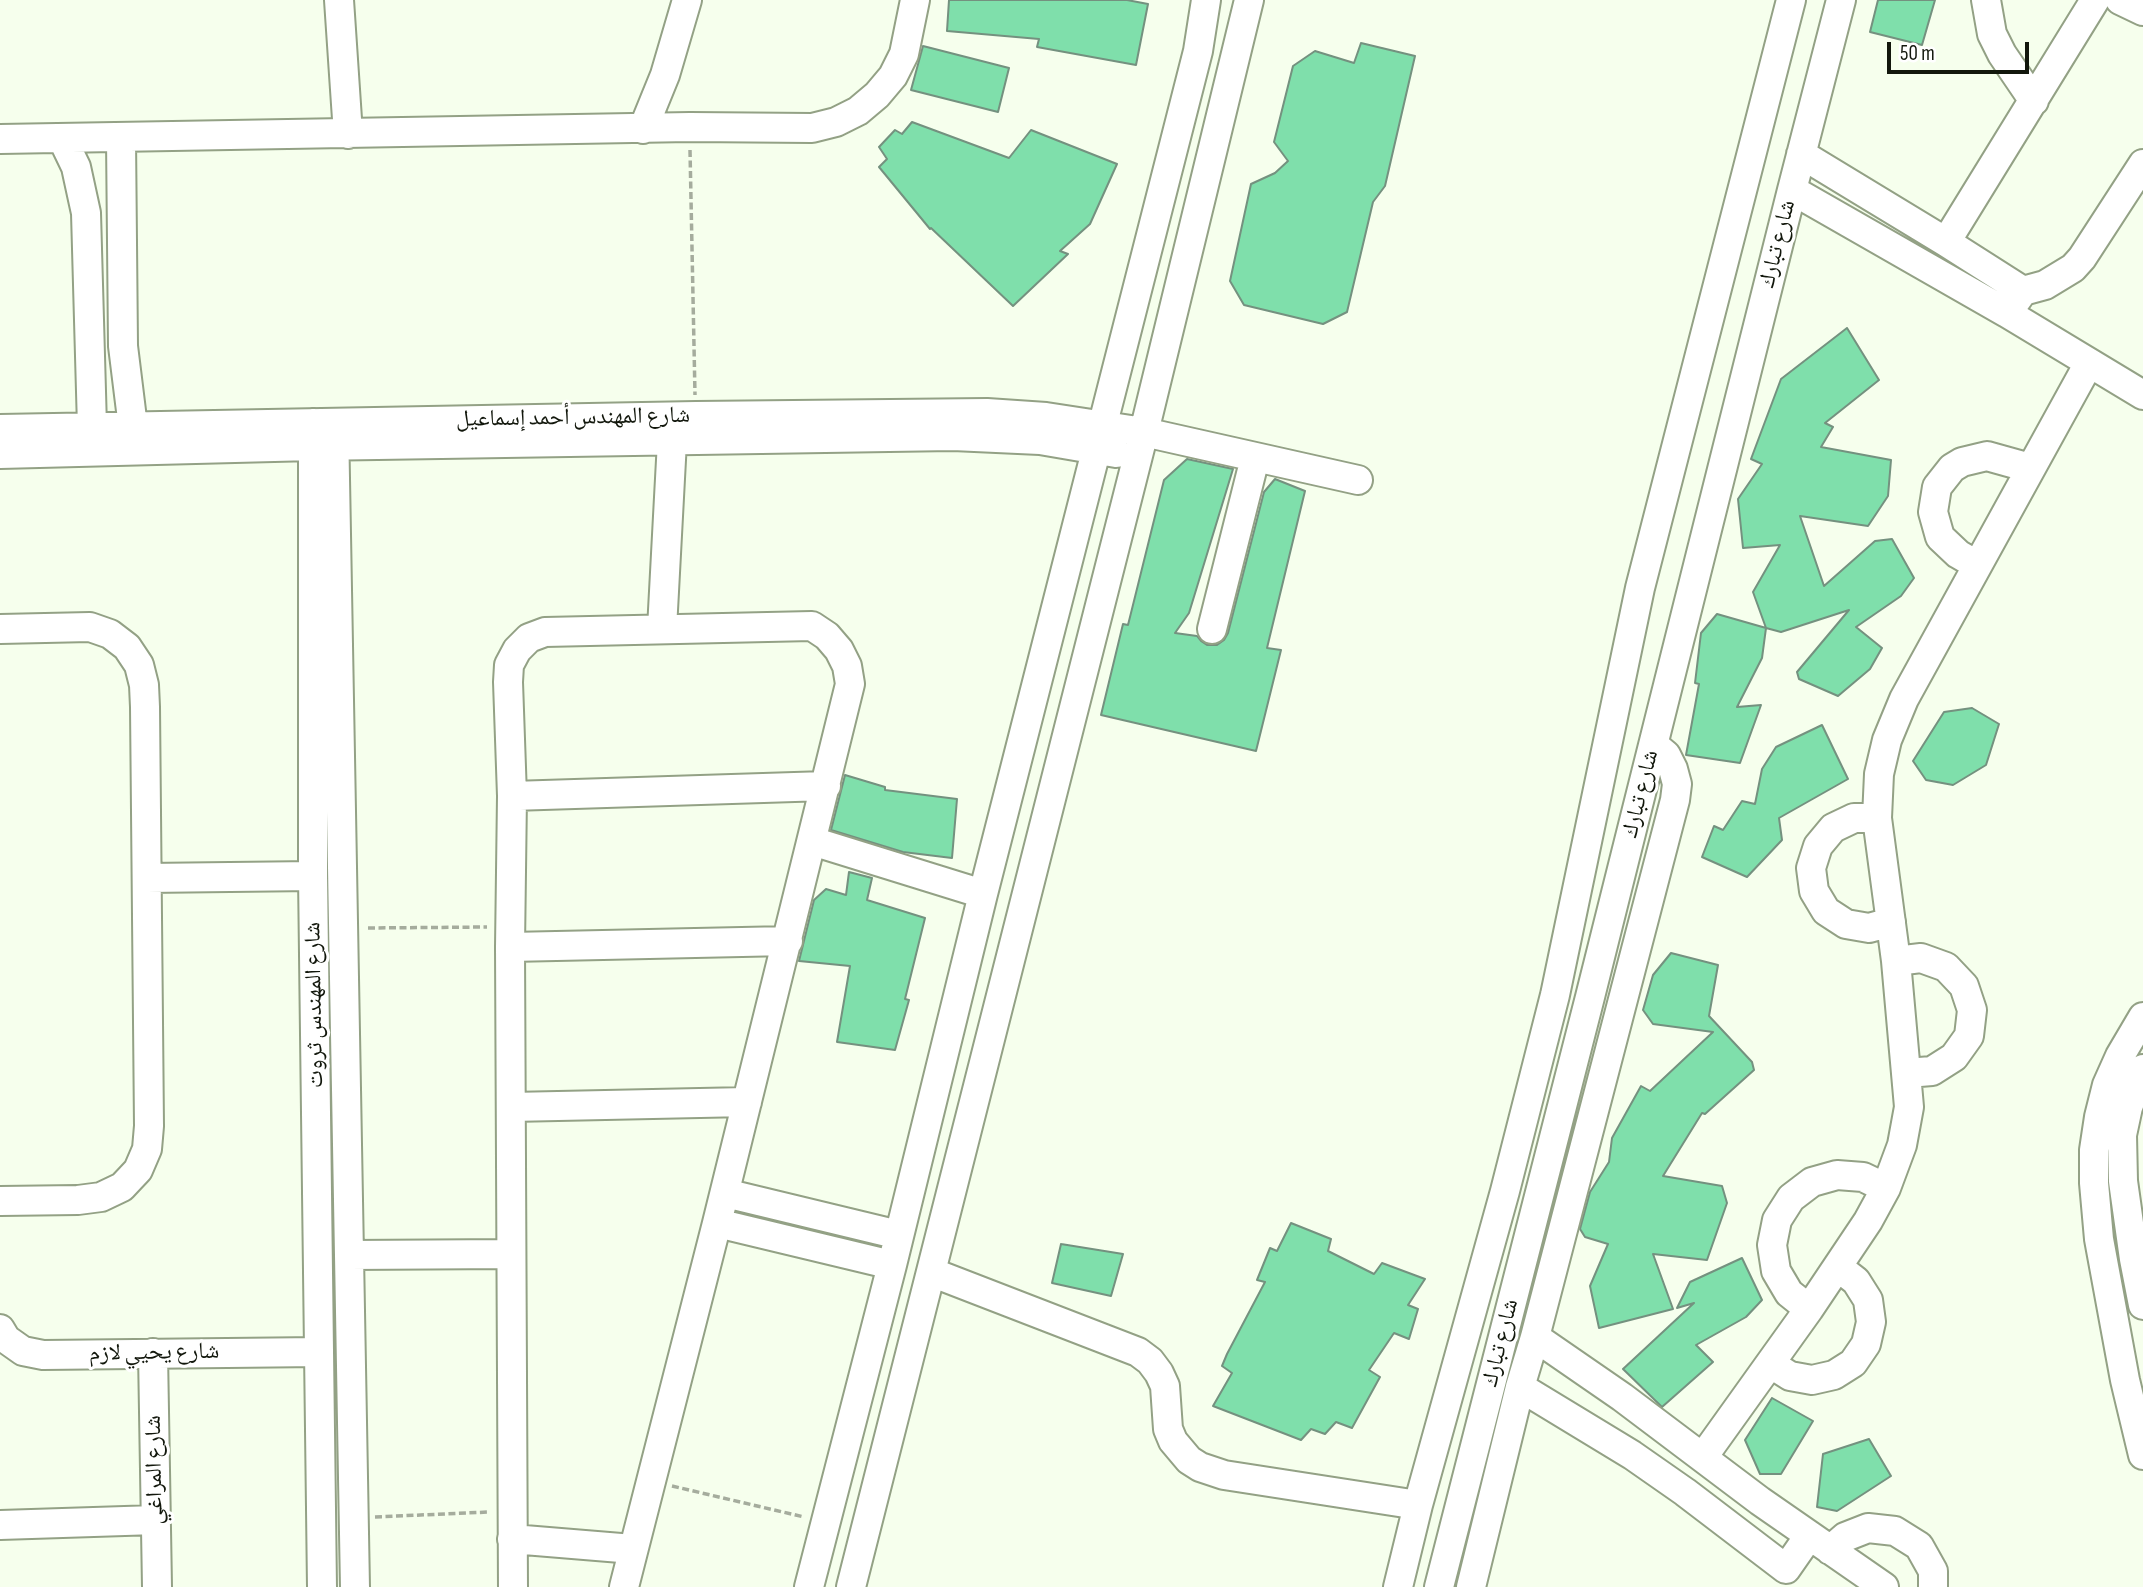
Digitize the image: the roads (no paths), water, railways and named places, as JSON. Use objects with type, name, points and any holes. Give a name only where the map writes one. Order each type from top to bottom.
[{"type":"street","points":[[339,0],[348,134]]},
{"type":"street","points":[[643,129],[665,75],[687,0]]},
{"type":"street","points":[[0,139],[690,127],[811,128],[836,122],[858,111],[877,95],[893,76],[904,54],[915,0]]},
{"type":"street","points":[[809,1587],[1198,51],[1206,0]]},
{"type":"street","points":[[851,1587],[1141,445],[1249,0]]},
{"type":"street","name":"شارع تبارك","points":[[1398,1587],[1555,995],[1640,588],[1791,0]]},
{"type":"street","name":"شارع تبارك","points":[[1439,1587],[1841,0]]},
{"type":"street","points":[[1986,0],[1992,34],[2001,54],[2034,101]]},
{"type":"street","points":[[1946,242],[2095,0]]},
{"type":"street","points":[[2120,0],[2143,11]]},
{"type":"street","points":[[62,138],[76,167],[86,213],[92,427]]},
{"type":"street","points":[[121,138],[123,346],[133,427]]},
{"type":"street","points":[[1801,155],[1946,242],[2089,363],[2143,395]]},
{"type":"street","points":[[2015,302],[2073,268],[2143,164]]},
{"type":"street","points":[[1791,191],[2015,302]]},
{"type":"street","points":[[1703,1457],[1838,1267],[1886,1188],[1902,1145],[1909,1107],[1907,1073],[1896,961],[1877,818],[1879,774],[1887,740],[1905,699],[2089,363]]},
{"type":"street","name":"شارع المهندس أحمد إسماعيل","points":[[0,454],[324,434],[695,416],[987,413],[1045,417],[1100,437],[1141,445],[1255,458],[1358,480]]},
{"type":"street","name":"شارع المهندس أحمد إسماعيل","points":[[0,429],[133,427],[324,434],[672,440],[982,436],[1040,440],[1100,437]]},
{"type":"street","name":"شارع المهندس ثروت","points":[[322,1587],[313,876],[324,434]]},
{"type":"street","name":"شارع المهندس ثروت","points":[[324,434],[349,1255],[355,1587]]},
{"type":"street","points":[[662,629],[672,440]]},
{"type":"street","points":[[1977,565],[1958,554],[1940,537],[1933,512],[1937,488],[1952,468],[1962,462],[1987,456],[2030,468]]},
{"type":"street","points":[[1212,629],[1255,458]]},
{"type":"street","points":[[513,1587],[510,937],[512,796],[509,665],[517,650],[529,638],[545,632],[812,626],[827,636],[839,650],[847,666],[850,684],[725,1193],[624,1587]]},
{"type":"street","points":[[0,629],[90,627],[110,634],[127,647],[139,665],[144,685],[145,707],[149,1126],[147,1149],[138,1170],[122,1187],[101,1197],[79,1200],[0,1200]]},
{"type":"street","points":[[1471,1587],[1520,1387],[1675,800],[1677,785],[1673,769],[1665,755],[1654,745]]},
{"type":"street","points":[[512,796],[826,786]]},
{"type":"street","points":[[1877,818],[1854,818],[1833,828],[1818,846],[1811,868],[1814,891],[1826,911],[1846,924],[1869,928],[1891,922]]},
{"type":"street","points":[[812,841],[983,894]]},
{"type":"street","points":[[147,878],[313,876]]},
{"type":"street","points":[[510,937],[788,941]]},
{"type":"street","points":[[1896,961],[1921,958],[1946,967],[1964,986],[1972,1010],[1969,1036],[1955,1057],[1932,1071],[1907,1073]]},
{"type":"street","points":[[955,1006],[996,1018]]},
{"type":"street","points":[[2143,1017],[2107,1085],[2094,1150],[2099,1239],[2125,1380],[2143,1455]]},
{"type":"street","points":[[2141,1079],[2128,1107],[2122,1135],[2123,1174],[2143,1305]]},
{"type":"street","points":[[511,1107],[747,1102]]},
{"type":"street","points":[[2094,1183],[2123,1174],[2143,1148]]},
{"type":"street","points":[[1809,1309],[1789,1293],[1776,1271],[1772,1245],[1777,1220],[1791,1198],[1812,1182],[1837,1175],[1863,1177],[1886,1188]]},
{"type":"street","points":[[725,1193],[899,1235]]},
{"type":"street","points":[[717,1223],[892,1265]]},
{"type":"street","points":[[349,1255],[511,1254]]},
{"type":"street","points":[[1771,1364],[1790,1376],[1812,1380],[1834,1376],[1853,1363],[1866,1344],[1869,1333],[1871,1322],[1868,1300],[1856,1281],[1838,1267]]},
{"type":"street","points":[[931,1272],[1138,1352],[1154,1367],[1165,1386],[1168,1429],[1173,1441],[1189,1460],[1200,1467],[1224,1475],[1418,1505]]},
{"type":"street","points":[[319,1310],[350,1309]]},
{"type":"street","name":"شارع يحيي لازم","points":[[0,1329],[6,1339],[23,1351],[43,1354],[319,1352]]},
{"type":"street","points":[[1535,1337],[1703,1457],[1760,1502],[1884,1587]]},
{"type":"street","name":"شارع المراغي","points":[[153,1353],[157,1587]]},
{"type":"street","points":[[1520,1387],[1632,1455],[1786,1569],[1819,1543],[1868,1528],[1895,1531],[1919,1546],[1933,1571],[1933,1587]]},
{"type":"street","points":[[1737,1531],[1760,1502]]},
{"type":"street","points":[[0,1525],[156,1520]]},
{"type":"street","points":[[513,1539],[633,1549]]}]
